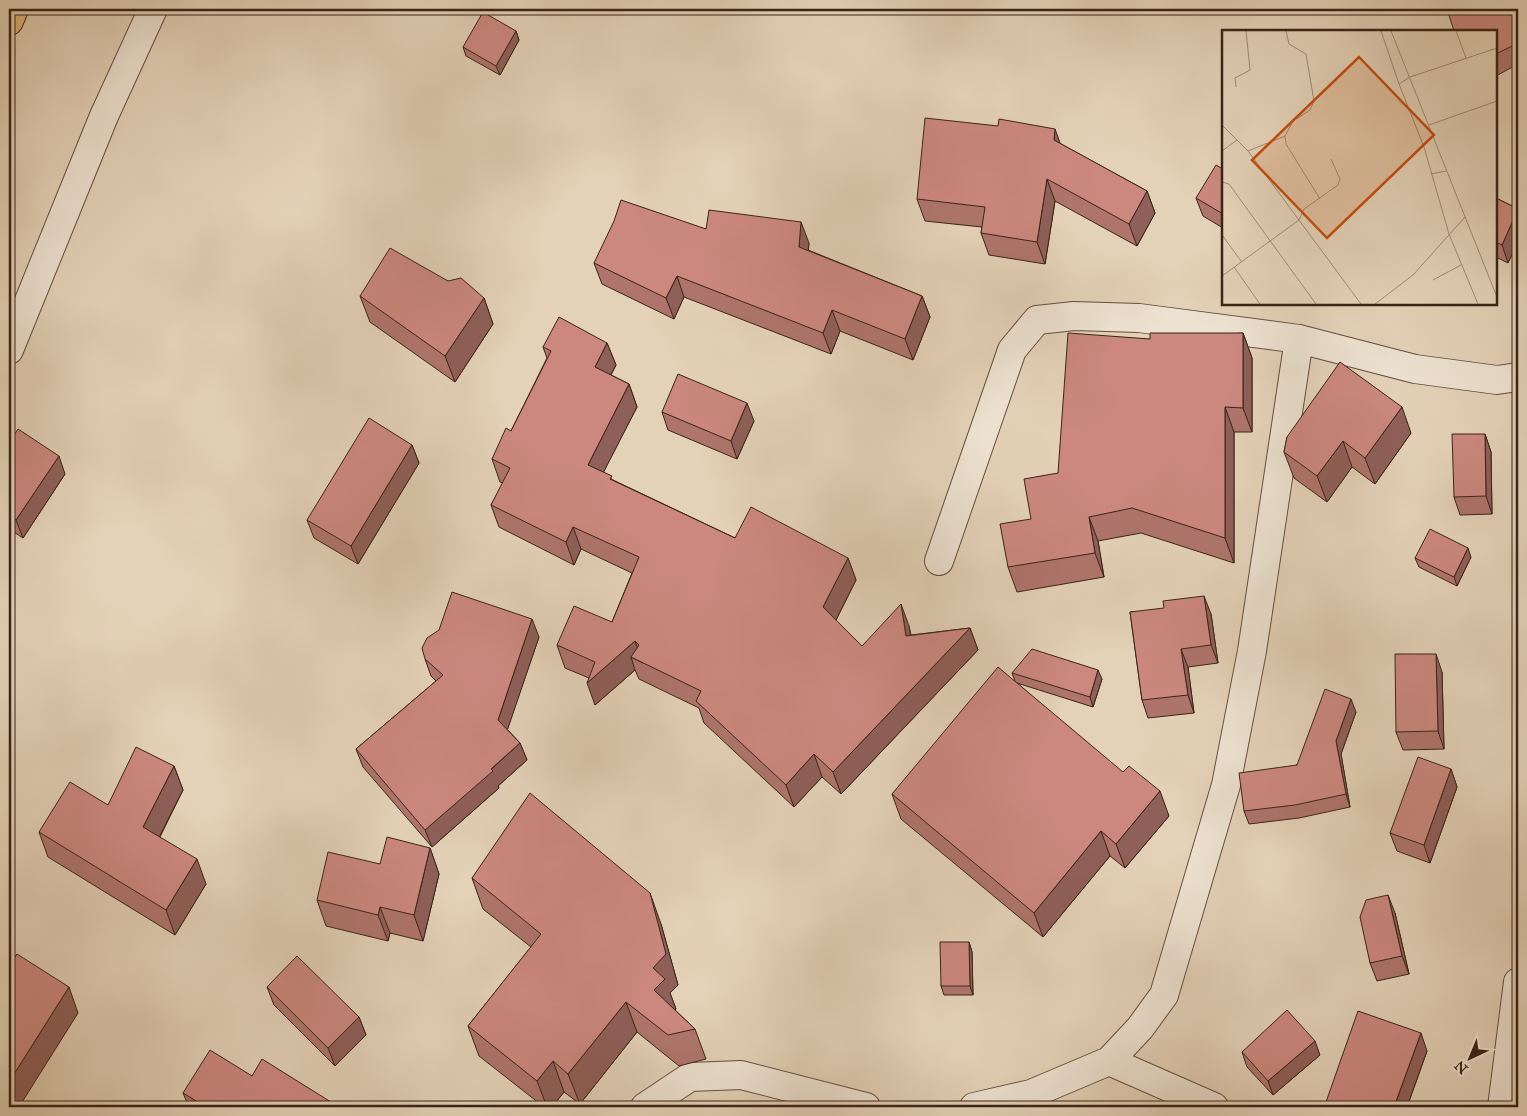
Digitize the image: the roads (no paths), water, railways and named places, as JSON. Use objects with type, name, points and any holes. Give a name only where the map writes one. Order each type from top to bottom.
[{"type":"highway","points":[[9,21],[14,9]]},
{"type":"street","points":[[9,350],[104,116],[153,9]]},
{"type":"street","points":[[939,561],[1012,350],[1037,320],[1074,316],[1140,318],[1299,339],[1415,369],[1497,380],[1518,377]]},
{"type":"street","points":[[974,1107],[1032,1094],[1109,1061],[1140,1028],[1164,995],[1226,785],[1252,650],[1299,339]]},
{"type":"street","points":[[1502,1107],[1518,982]]},
{"type":"street","points":[[1109,1061],[1214,1107]]},
{"type":"street","points":[[645,1107],[690,1077],[741,1075],[866,1107]]}]
